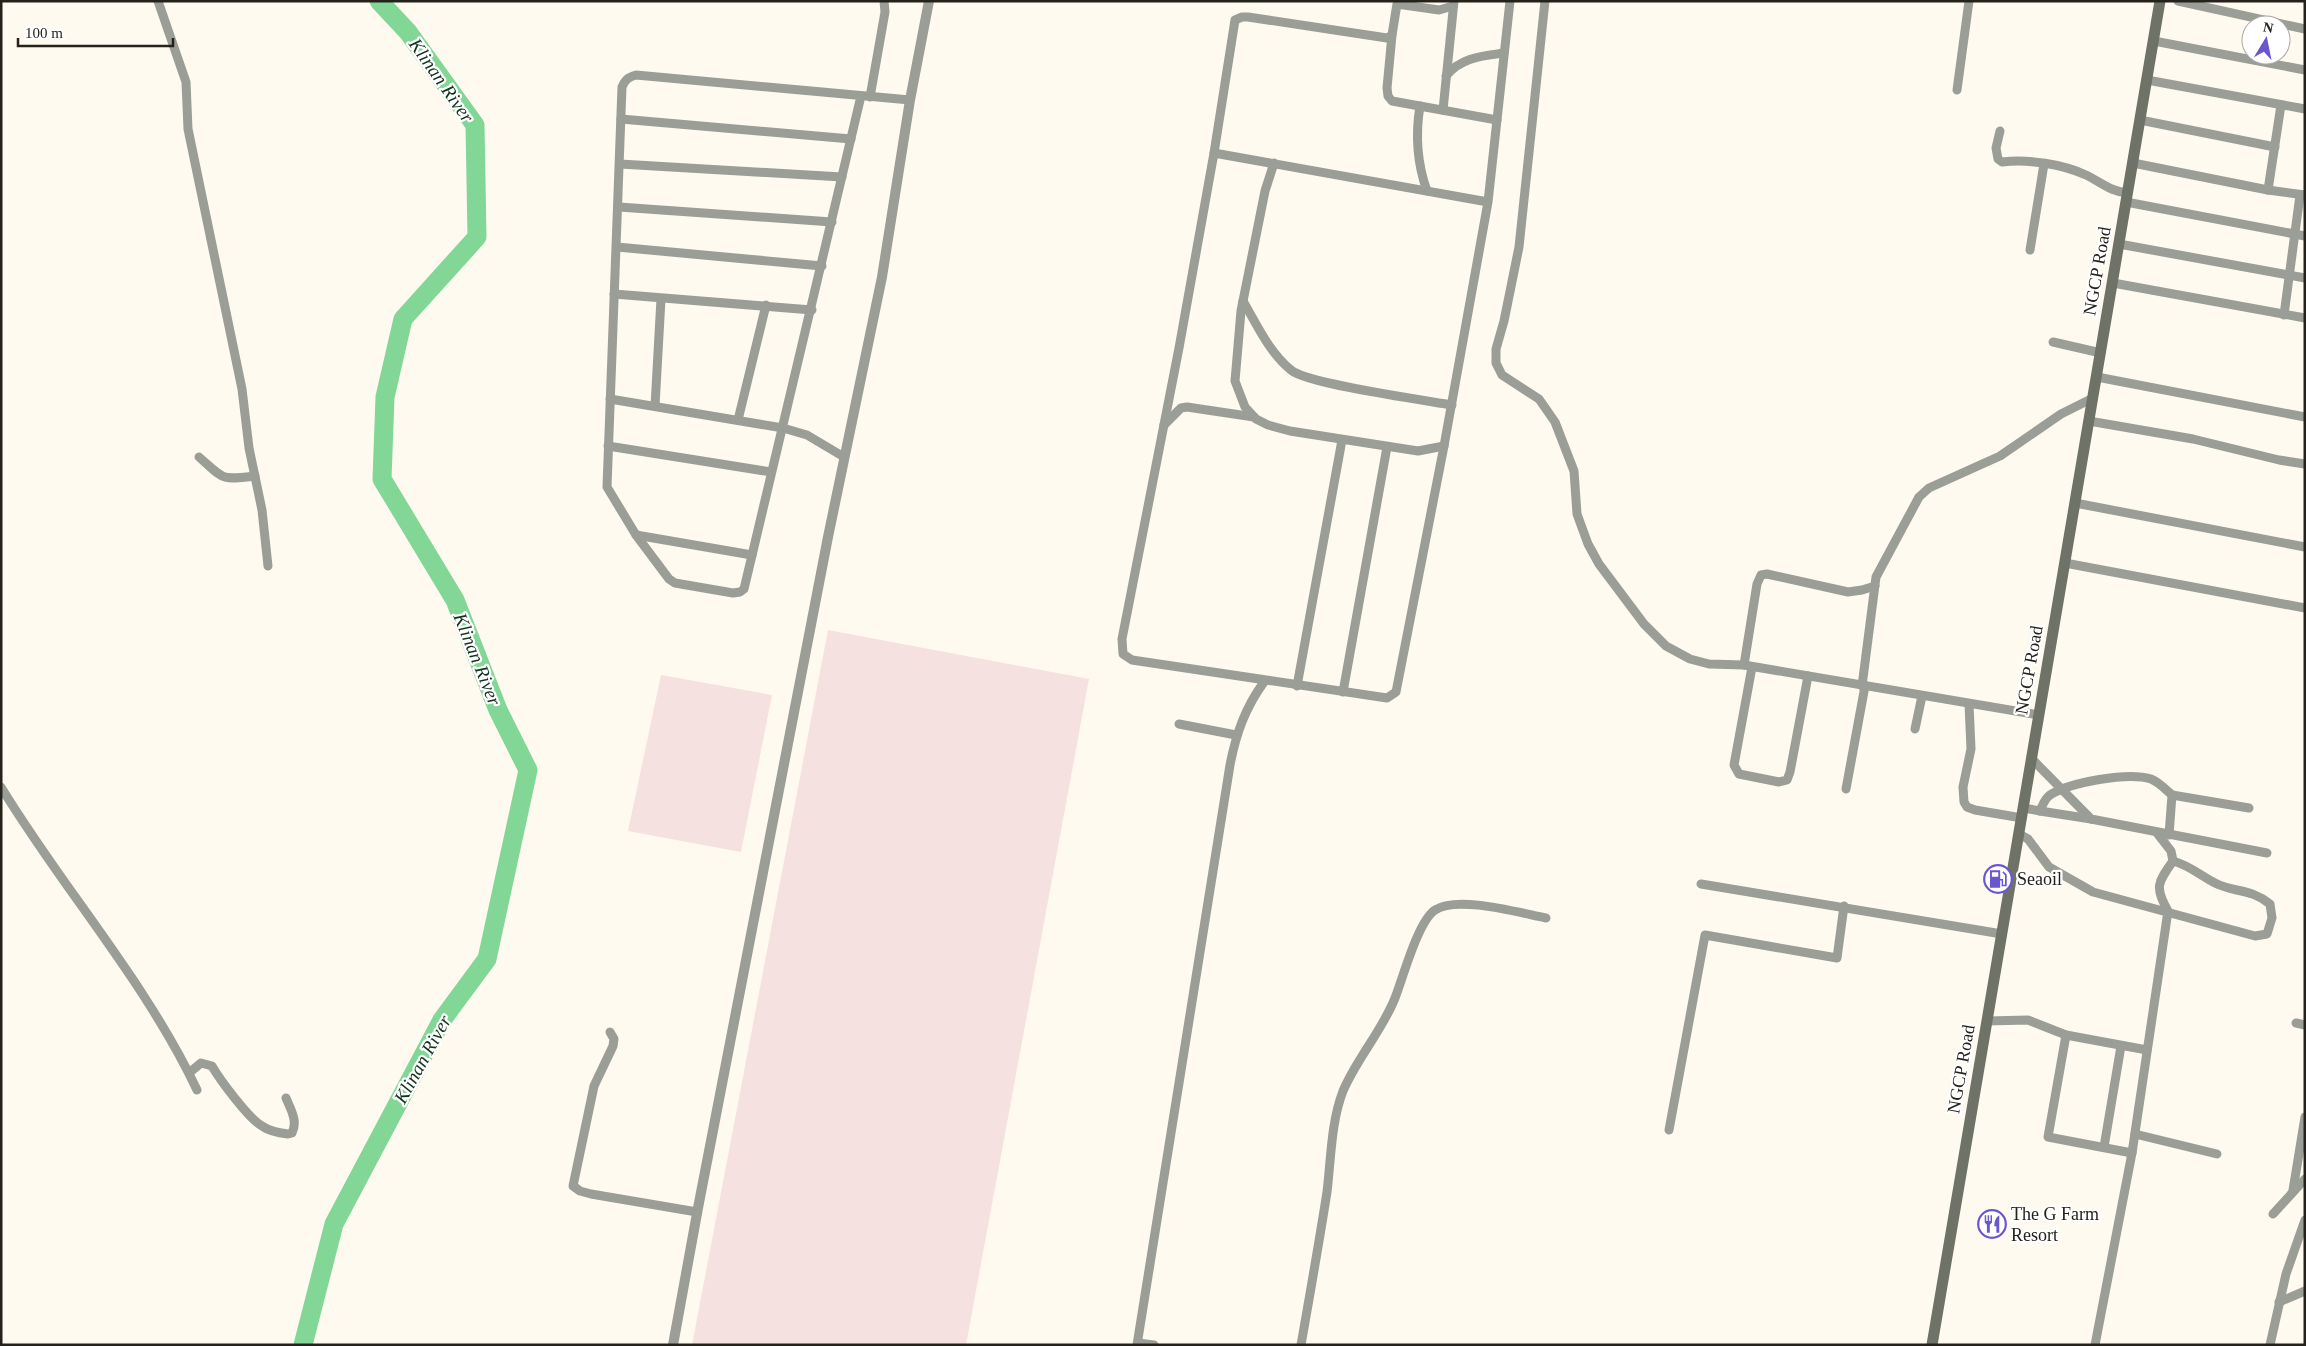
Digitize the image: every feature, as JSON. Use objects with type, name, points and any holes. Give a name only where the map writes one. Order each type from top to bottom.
[{"type":"main road","name":"NGCP Road","points":[[1932,1345],[2160,1]]},
{"type":"street","points":[[158,1],[186,82],[191,144],[242,389],[262,510],[268,566]]},
{"type":"street","points":[[884,1],[885,12],[866,96],[851,139],[812,310],[744,589],[733,593],[672,582],[636,535],[607,487],[619,208],[622,87],[625,80],[630,76],[636,75],[866,96],[910,100]]},
{"type":"street","points":[[673,1345],[697,1212],[844,457],[882,276],[910,100],[929,1]]},
{"type":"street","points":[[1392,35],[1387,38],[1381,38],[1248,17],[1235,20],[1214,152],[1164,425],[1122,639],[1123,654],[1132,660],[1264,682],[1387,698],[1396,692],[1452,405],[1488,202],[1510,1]]},
{"type":"street","points":[[1545,1],[1519,247],[1504,321],[1496,349],[1496,363],[1502,375],[1540,399],[1555,422],[1574,471],[1577,514],[1588,544],[1599,564],[1644,624],[1666,646],[1690,659],[1709,664],[1748,666],[2039,715]]},
{"type":"street","points":[[1957,90],[1969,1]]},
{"type":"street","points":[[2178,1],[2305,29]]},
{"type":"street","points":[[1443,110],[1453,4],[1439,10],[1397,3],[1392,35],[1388,96],[1392,101],[1497,120]]},
{"type":"street","points":[[2154,41],[2305,70]]},
{"type":"street","points":[[1446,76],[1452,69],[1471,58],[1504,53]]},
{"type":"street","points":[[2147,80],[2305,109]]},
{"type":"street","points":[[2268,190],[2281,105]]},
{"type":"street","points":[[1420,106],[1417,120],[1418,167],[1427,191]]},
{"type":"street","points":[[621,119],[851,139]]},
{"type":"street","points":[[2140,120],[2275,147]]},
{"type":"street","points":[[2000,131],[1996,148],[1998,159],[2002,162],[2066,167],[2086,175],[2127,198],[2305,236]]},
{"type":"street","points":[[1214,152],[1488,202]]},
{"type":"street","points":[[1254,417],[1245,407],[1237,392],[1235,381],[1243,301],[1264,198],[1274,163]]},
{"type":"street","points":[[2133,163],[2302,195],[2284,314]]},
{"type":"street","points":[[620,164],[842,177]]},
{"type":"street","points":[[2030,250],[2044,164]]},
{"type":"street","points":[[619,208],[832,222]]},
{"type":"street","points":[[2119,244],[2305,278]]},
{"type":"street","points":[[617,247],[822,266]]},
{"type":"street","points":[[2113,283],[2305,318]]},
{"type":"street","points":[[614,294],[812,310]]},
{"type":"street","points":[[655,406],[661,299]]},
{"type":"street","points":[[1243,301],[1274,354],[1292,372],[1305,377],[1452,405]]},
{"type":"street","points":[[738,420],[766,305]]},
{"type":"street","points":[[2053,342],[2101,353]]},
{"type":"street","points":[[2096,377],[2305,417]]},
{"type":"street","points":[[1846,789],[1864,686],[1875,586],[1882,564],[1919,497],[1929,488],[2000,456],[2061,414],[2093,398]]},
{"type":"street","points":[[610,399],[783,428],[807,435],[844,457]]},
{"type":"street","points":[[1164,425],[1181,408],[1187,407],[1254,417],[1275,427],[1387,447],[1418,451],[1444,446]]},
{"type":"street","points":[[2089,421],[2193,439],[2279,460],[2305,464]]},
{"type":"street","points":[[1297,686],[1342,440]]},
{"type":"street","points":[[608,446],[771,472]]},
{"type":"street","points":[[1343,692],[1387,447]]},
{"type":"street","points":[[199,457],[221,477],[228,479],[255,476]]},
{"type":"street","points":[[2075,503],[2305,547]]},
{"type":"street","points":[[636,535],[752,555]]},
{"type":"street","points":[[2065,563],[2305,608]]},
{"type":"street","points":[[1808,676],[1787,780],[1779,782],[1739,774],[1734,765],[1748,666],[1756,584],[1761,576],[1767,574],[1848,592],[1875,586]]},
{"type":"street","points":[[1154,1345],[1138,1344],[1236,734],[1253,697],[1264,682]]},
{"type":"street","points":[[1915,729],[1922,696]]},
{"type":"street","points":[[1969,704],[1971,748],[1963,787],[1964,802],[1967,807],[1975,810],[2023,813],[2040,811],[2267,853]]},
{"type":"street","points":[[1178,724],[1236,734]]},
{"type":"street","points":[[2032,759],[2091,819]]},
{"type":"street","points":[[2040,811],[2048,797],[2063,789],[2113,776],[2128,775],[2152,779],[2172,795],[2249,808]]},
{"type":"street","points":[[1,787],[57,874],[161,1024],[197,1090]]},
{"type":"street","points":[[2169,836],[2172,795]]},
{"type":"street","points":[[2019,834],[2028,838],[2049,867],[2093,892],[2255,936],[2266,934],[2272,918],[2270,904],[2259,896],[2216,883],[2192,869],[2173,861]]},
{"type":"street","points":[[2095,1345],[2132,1153],[2168,911],[2159,896],[2161,877],[2173,861],[2171,851],[2157,834]]},
{"type":"street","points":[[1700,884],[1844,906],[2002,934]]},
{"type":"street","points":[[2144,906],[2159,896]]},
{"type":"street","points":[[1301,1345],[1338,1108],[1344,1090],[1384,1022],[1421,928],[1434,910],[1462,903],[1546,918]]},
{"type":"street","points":[[1669,1130],[1705,935],[1837,958],[1844,906]]},
{"type":"street","points":[[1987,1021],[2028,1020],[2066,1034],[2147,1050]]},
{"type":"street","points":[[610,1032],[614,1039],[614,1046],[596,1078],[573,1182],[574,1188],[591,1194],[697,1212]]},
{"type":"street","points":[[2066,1034],[2048,1137],[2132,1153]]},
{"type":"street","points":[[2104,1147],[2121,1046]]},
{"type":"street","points":[[189,1073],[201,1063],[212,1066],[218,1078],[253,1120],[262,1127],[288,1134],[292,1133],[294,1128],[294,1118],[286,1098]]},
{"type":"street","points":[[2293,1190],[2305,1117]]},
{"type":"street","points":[[2135,1134],[2218,1154]]},
{"type":"street","points":[[2273,1214],[2305,1179]]},
{"type":"street","points":[[2270,1345],[2279,1302],[2305,1220]]},
{"type":"street","points":[[2279,1302],[2305,1291]]},
{"type":"shaded area","points":[[828,630],[1089,679],[966,1345],[692,1345]]},
{"type":"shaded area","points":[[661,675],[772,695],[741,852],[628,831]]},
{"type":"waterway","name":"Klinan River","points":[[303,1345],[334,1224],[442,1020],[487,959],[528,770],[498,710],[455,600],[382,479],[385,397],[403,319],[477,237],[475,125],[408,32],[379,1]]},
{"type":"place","name":"Seaoil","points":[[1998,879]]},
{"type":"place","name":"The G Farm Resort","points":[[1992,1224]]}]
